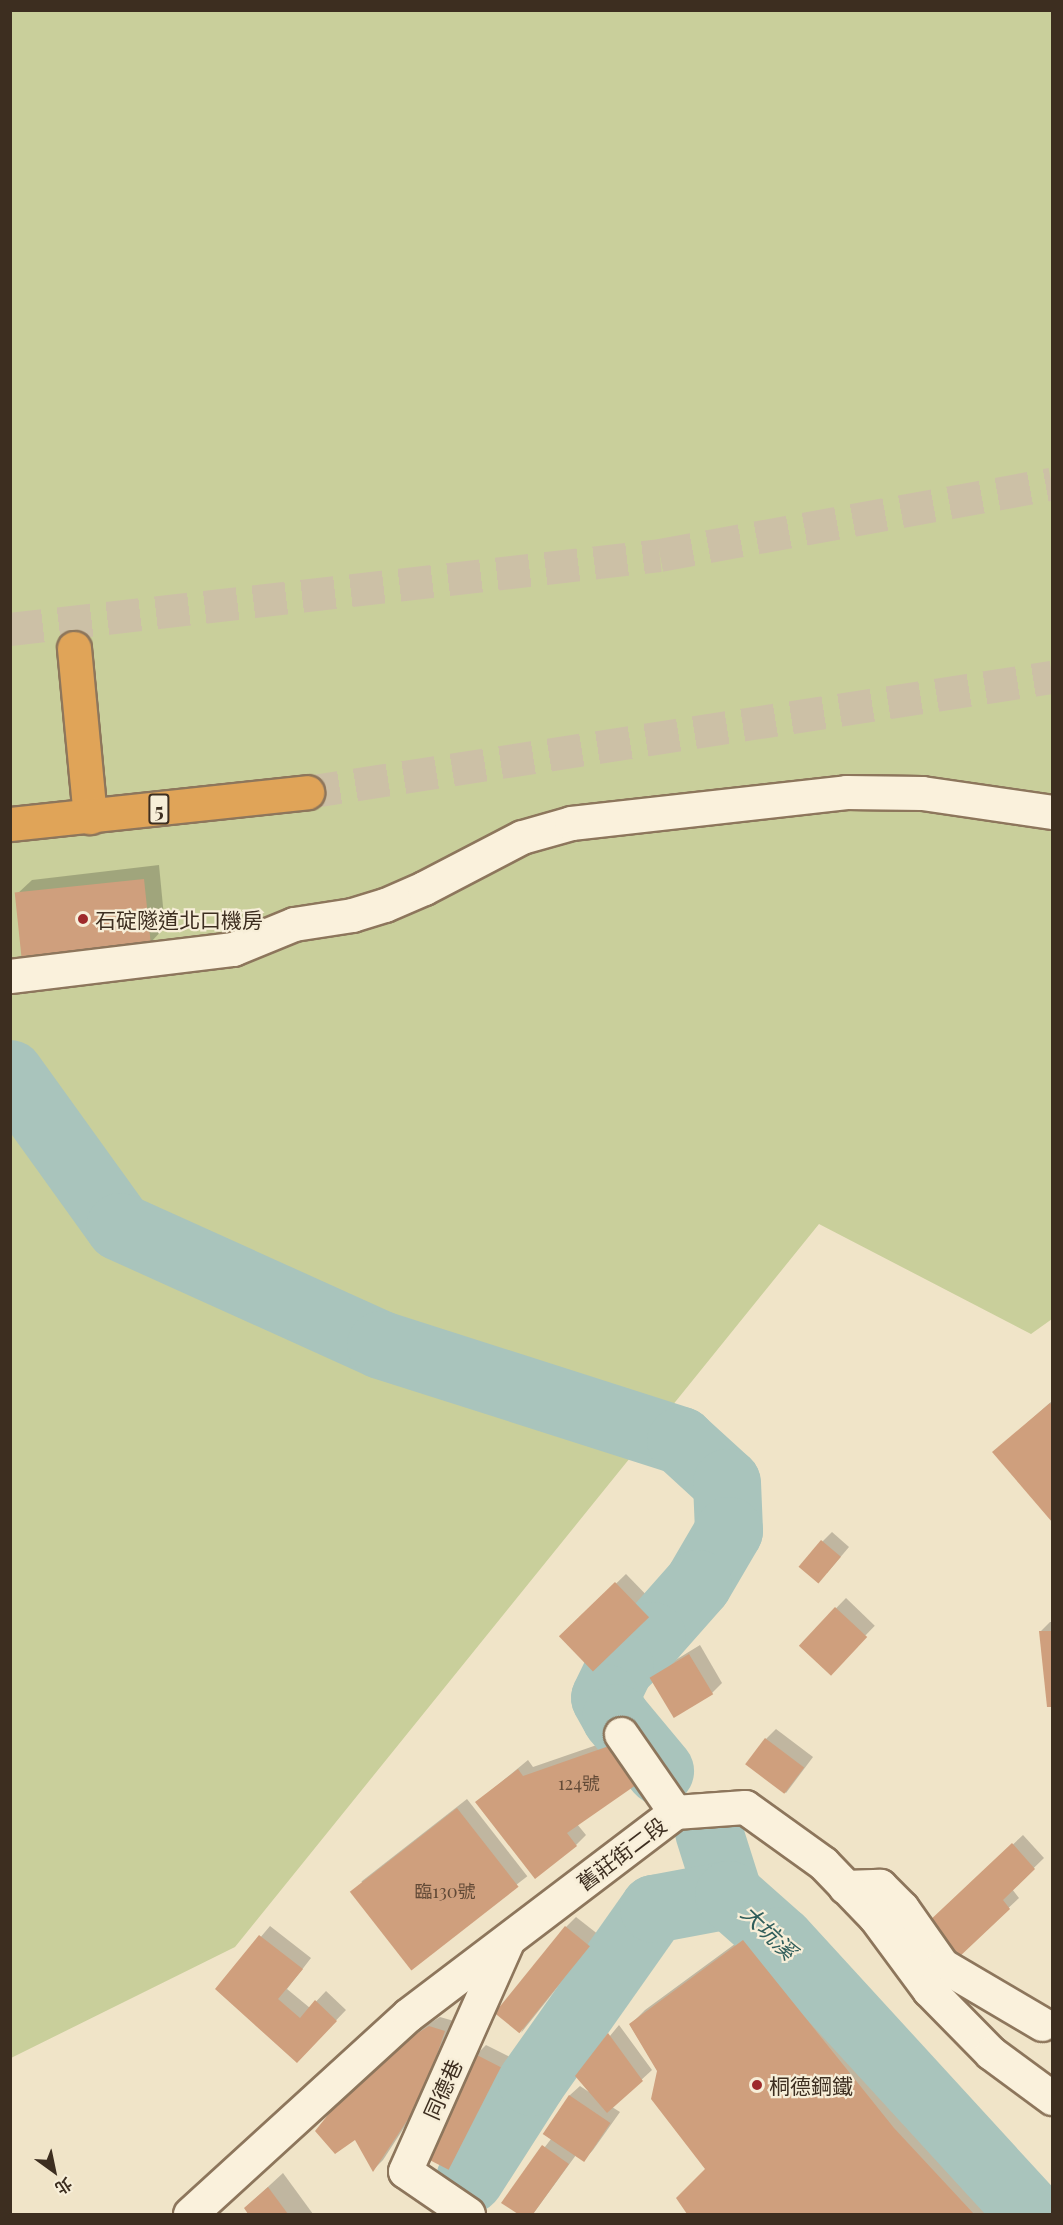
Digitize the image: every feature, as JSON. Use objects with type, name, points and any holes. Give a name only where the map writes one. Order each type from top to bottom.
[{"type":"highway","points":[[74,648],[90,817]]},
{"type":"highway","name":"5","points":[[10,824],[307,792]]},
{"type":"street","points":[[10,976],[233,949],[294,924],[352,915],[385,904],[424,888],[522,837],[571,824],[846,792],[922,792],[1053,812]]},
{"type":"street","points":[[621,1734],[675,1812]]},
{"type":"street","name":"舊莊街二段","points":[[190,2214],[408,2015],[675,1812],[745,1807],[823,1863],[875,1917],[929,1990],[992,2053],[1053,2098]]},
{"type":"street","points":[[845,1887],[880,1886],[902,1908],[942,1965],[1042,2024]]},
{"type":"street","name":"同德巷","points":[[468,2214],[405,2171],[509,1938]]},
{"type":"green space","points":[[11,11],[1052,11],[1052,1319],[1031,1334],[819,1224],[235,1947],[11,2058]]},
{"type":"building","name":"石碇隧道北口機房","points":[[144,879],[151,943],[21,956],[15,893]]},
{"type":"building","points":[[1050,1403],[1052,1406],[1052,1522],[992,1452]]},
{"type":"building","points":[[821,1540],[841,1557],[818,1584],[799,1567]]},
{"type":"building","points":[[615,1582],[649,1617],[593,1671],[559,1636]]},
{"type":"building","points":[[835,1607],[867,1637],[831,1676],[799,1646]]},
{"type":"building","points":[[1039,1631],[1052,1631],[1052,1707],[1047,1707]]},
{"type":"building","points":[[689,1654],[713,1694],[674,1718],[650,1678]]},
{"type":"building","points":[[765,1738],[804,1767],[784,1794],[745,1764]]},
{"type":"building","points":[[609,1746],[636,1785],[567,1833],[577,1846],[535,1879],[475,1802],[518,1769],[523,1776]]},
{"type":"building","points":[[457,1808],[519,1887],[411,1971],[350,1892]]},
{"type":"building","points":[[1012,1843],[1035,1869],[1003,1900],[1010,1909],[957,1959],[926,1924]]},
{"type":"building","points":[[565,1926],[590,1946],[519,2033],[495,2013]]},
{"type":"building","points":[[259,1935],[303,1969],[278,1999],[300,2018],[315,2000],[337,2021],[297,2063],[215,1989]]},
{"type":"building","name":"桐德鋼鐵","points":[[743,1940],[894,2128],[974,2214],[687,2214],[676,2198],[705,2169],[651,2099],[657,2071],[629,2024]]},
{"type":"building","points":[[429,2026],[445,2031],[422,2098],[373,2172],[355,2140],[335,2154],[315,2131],[344,2095],[402,2043]]},
{"type":"building","points":[[608,2033],[643,2081],[607,2113],[575,2076]]},
{"type":"building","points":[[475,2054],[501,2067],[449,2170],[423,2156]]},
{"type":"building","points":[[569,2095],[610,2123],[584,2162],[543,2134]]},
{"type":"building","points":[[542,2145],[569,2164],[533,2214],[518,2214],[501,2203]]},
{"type":"building","points":[[268,2187],[288,2214],[248,2214],[244,2208]]},
{"type":"waterway","points":[[10,1074],[120,1227],[381,1345],[681,1441],[727,1483],[729,1531],[698,1584],[652,1636],[620,1667],[605,1698],[616,1718],[660,1771]]},
{"type":"waterway","points":[[709,1832],[729,1895]]},
{"type":"waterway","name":"大坑溪","points":[[470,2179],[532,2082],[654,1909],[729,1895],[781,1941],[1031,2214]]},
{"type":"tunnel","points":[[10,629],[660,555],[1052,484]]},
{"type":"tunnel","points":[[307,792],[1052,677]]},
{"type":"place","name":"石碇隧道北口機房","points":[[83,919]]},
{"type":"place","name":"桐德鋼鐵","points":[[757,2085]]}]
